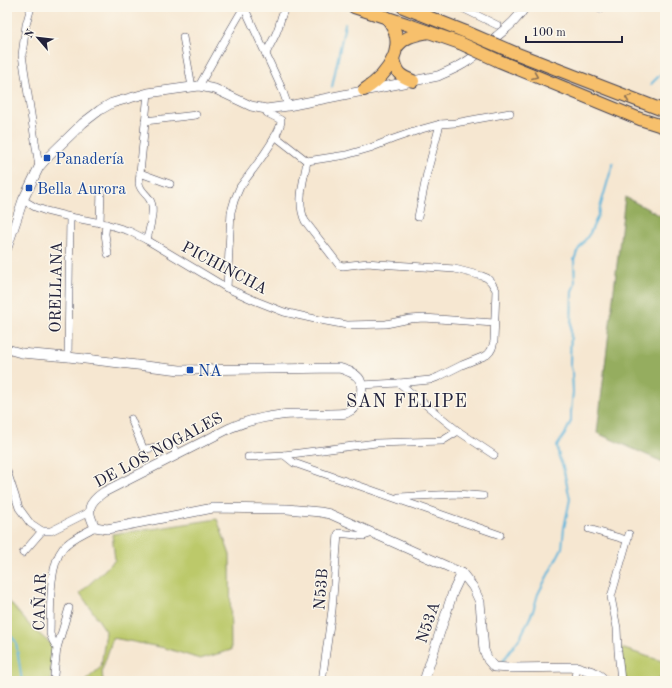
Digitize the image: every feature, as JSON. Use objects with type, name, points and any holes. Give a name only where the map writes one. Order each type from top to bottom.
[{"type":"highway","points":[[354,7],[430,32],[633,116],[665,127]]},
{"type":"highway","points":[[403,7],[515,53],[665,111]]},
{"type":"highway","points":[[364,90],[381,77],[388,69],[394,54],[397,40],[396,31],[392,23],[386,17]]},
{"type":"highway","points":[[413,81],[403,78],[398,73],[394,67],[394,54],[402,41],[412,35],[430,32]]},
{"type":"street","points":[[31,7],[26,25],[22,55],[39,166]]},
{"type":"street","points":[[244,7],[282,89],[288,106]]},
{"type":"street","points":[[196,87],[244,7]]},
{"type":"street","points":[[266,54],[278,29],[286,7]]},
{"type":"street","points":[[460,7],[497,25]]},
{"type":"street","points":[[7,248],[23,200],[39,166],[83,123],[106,106],[148,93],[196,87],[215,89],[251,106],[266,109],[438,76],[464,64],[473,57],[513,22],[525,7]]},
{"type":"street","points":[[183,37],[196,87]]},
{"type":"street","points":[[147,240],[152,207],[150,200],[140,188],[140,173],[148,93]]},
{"type":"street","points":[[227,288],[231,212],[233,203],[240,187],[275,136],[281,123],[280,120],[267,113],[266,109]]},
{"type":"street","points":[[275,136],[307,161],[370,148],[422,128],[510,113]]},
{"type":"street","points":[[145,121],[196,115]]},
{"type":"street","points":[[418,217],[427,172],[440,124]]},
{"type":"street","points":[[7,349],[21,353],[180,370],[339,368],[348,370],[355,374],[360,379],[362,385],[423,381],[438,378],[462,365],[490,353],[494,341],[496,290],[492,282],[482,276],[454,270],[373,264],[341,266],[336,263],[302,215],[301,194],[307,161]]},
{"type":"street","points":[[140,173],[170,184]]},
{"type":"street","points":[[100,190],[108,254]]},
{"type":"street","name":"PICHINCHA","points":[[23,200],[46,211],[70,218],[103,223],[129,231],[147,240],[227,288],[284,312],[347,325],[386,324],[424,318],[494,323]]},
{"type":"street","name":"ORELLANA","points":[[68,357],[70,218]]},
{"type":"street","points":[[399,383],[458,431],[494,455]]},
{"type":"street","name":"DE LOS NOGALES","points":[[95,527],[89,516],[90,506],[93,501],[104,492],[240,423],[281,415],[343,414],[352,409],[360,400],[362,385]]},
{"type":"street","points":[[131,419],[143,448],[171,444],[177,454]]},
{"type":"street","points":[[248,457],[284,455],[376,443],[442,441],[458,431]]},
{"type":"street","points":[[284,455],[294,463],[500,535]]},
{"type":"street","points":[[7,471],[19,508],[30,523],[42,531],[51,531],[89,512]]},
{"type":"street","points":[[393,498],[457,494],[482,496]]},
{"type":"street","points":[[95,527],[106,529],[212,508],[287,509],[330,514],[462,573],[473,587],[480,602],[484,650],[488,660],[494,667],[577,667],[593,672],[606,681]]},
{"type":"street","name":"CAÑAR","points":[[57,648],[50,634],[52,582],[55,563],[64,547],[69,542],[95,527]]},
{"type":"street","points":[[589,529],[628,537],[611,597],[617,628],[621,681]]},
{"type":"street","points":[[23,553],[42,531]]},
{"type":"street","name":"N53B","points":[[322,681],[332,610],[338,534],[364,536],[373,533]]},
{"type":"street","name":"N53A","points":[[424,681],[451,599],[462,573]]},
{"type":"street","points":[[54,675],[57,648],[69,608]]},
{"type":"street","points":[[574,681],[577,667]]},
{"type":"green space","points":[[625,197],[665,218],[665,463],[597,433]]},
{"type":"green space","points":[[217,519],[230,555],[231,650],[200,659],[165,648],[113,638],[102,670],[103,681],[85,681],[101,667],[106,631],[80,593],[115,560],[112,534]]},
{"type":"green space","points":[[7,599],[32,628],[50,643],[55,653],[51,664],[51,679],[55,681],[7,681]]},
{"type":"green space","points":[[621,648],[665,662],[665,669],[658,681],[630,681],[623,677]]},
{"type":"waterway","points":[[332,87],[345,24]]},
{"type":"waterway","points":[[651,84],[665,70]]},
{"type":"waterway","points":[[502,662],[521,636],[533,611],[538,594],[562,548],[564,528],[570,499],[557,446],[571,421],[573,392],[572,371],[570,364],[572,291],[575,284],[574,260],[578,250],[590,233],[597,218],[613,163]]},
{"type":"waterway","points":[[7,631],[16,642],[22,681]]},
{"type":"place","name":"Panadería","points":[[47,158]]},
{"type":"place","name":"Bella Aurora","points":[[29,188]]},
{"type":"place","name":"NA","points":[[190,370]]},
{"type":"district","name":"SAN FELIPE","points":[[407,401]]}]
